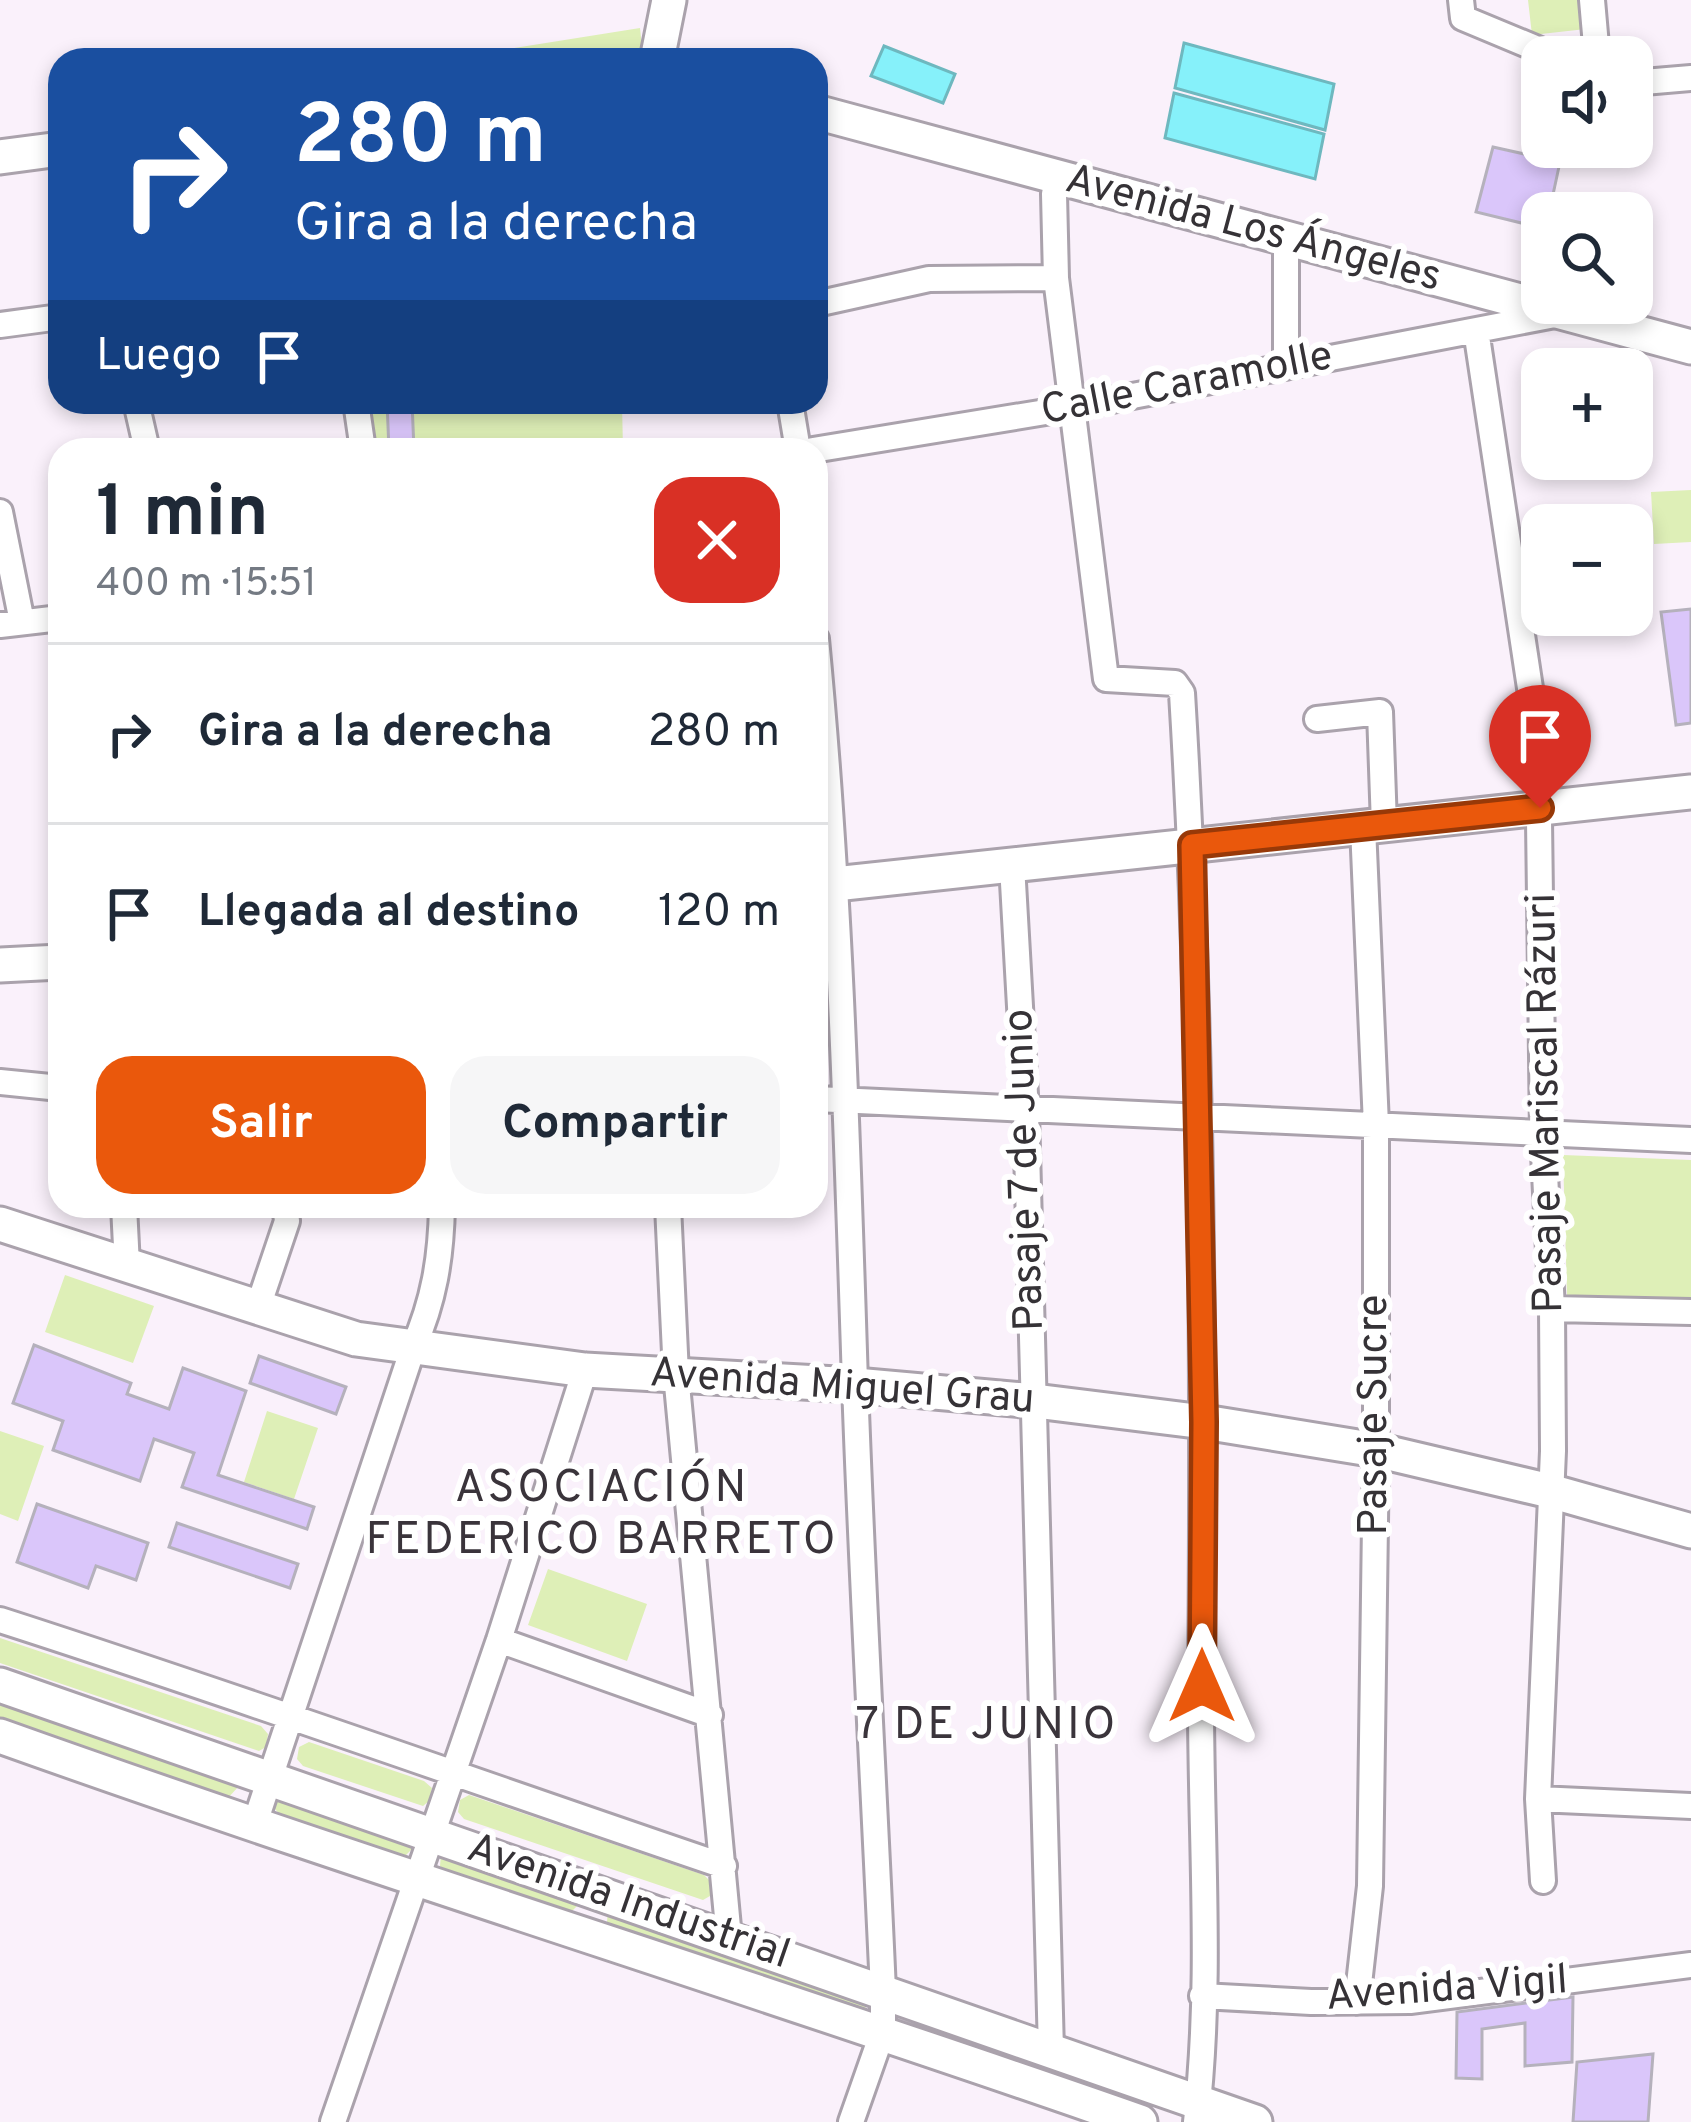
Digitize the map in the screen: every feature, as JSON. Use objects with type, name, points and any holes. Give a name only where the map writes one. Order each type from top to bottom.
[{"type":"street","points":[[659,48],[669,0]]},
{"type":"street","points":[[1461,0],[1463,18],[1521,42]]},
{"type":"street","points":[[1592,0],[1595,36]]},
{"type":"street","points":[[1653,81],[1691,78]]},
{"type":"street","name":"Avenida Los Ángeles","points":[[828,115],[1521,303]]},
{"type":"street","points":[[0,157],[48,151]]},
{"type":"street","points":[[1058,176],[1054,194],[1056,278],[1105,674],[1112,682],[1175,682],[1182,693],[1192,845],[1204,1422],[1202,1996],[1197,2113]]},
{"type":"street","points":[[1286,239],[1286,367]]},
{"type":"street","points":[[828,301],[929,279],[1056,278]]},
{"type":"street","points":[[0,325],[48,319]]},
{"type":"street","name":"Calle Caramolle","points":[[828,448],[1070,408],[1521,321]]},
{"type":"street","name":"Avenida Los Ángeles","points":[[1600,324],[1691,347]]},
{"type":"street","name":"Pasaje Mariscal Rázuri","points":[[1476,330],[1538,741],[1543,1135],[1552,1309],[1538,1799],[1544,1881]]},
{"type":"street","points":[[0,512],[11,623],[48,618]]},
{"type":"street","name":"Pasaje Sucre","points":[[1317,719],[1380,712],[1374,826],[1376,1450],[1370,1886],[1358,2002]]},
{"type":"street","points":[[828,885],[1691,792]]},
{"type":"street","name":"Pasaje 7 de Junio","points":[[1012,865],[1026,1112],[1051,2051]]},
{"type":"street","points":[[828,905],[848,1102],[855,1385],[884,2031],[851,2122]]},
{"type":"street","points":[[0,965],[48,963]]},
{"type":"street","points":[[0,1082],[48,1087]]},
{"type":"street","points":[[828,1100],[1691,1140]]},
{"type":"street","points":[[125,1218],[127,1266]]},
{"type":"street","points":[[259,1307],[286,1218]]},
{"type":"street","points":[[255,1823],[412,1348],[429,1312],[441,1256],[442,1218]]},
{"type":"street","points":[[669,1218],[676,1374],[729,1938]]},
{"type":"street","name":"Avenida Miguel Grau","points":[[0,1224],[356,1339],[585,1370],[855,1385],[1204,1422],[1376,1450],[1550,1491],[1691,1531]]},
{"type":"street","points":[[1552,1309],[1691,1312]]},
{"type":"street","points":[[333,2122],[499,1640],[585,1370]]},
{"type":"street","points":[[0,1620],[288,1713],[724,1866]]},
{"type":"street","points":[[499,1640],[710,1715]]},
{"type":"street","name":"Avenida Industrial","points":[[0,1685],[1121,2076],[1197,2113],[1255,2122]]},
{"type":"street","name":"Avenida Industrial","points":[[0,1736],[415,1879],[884,2031],[1125,2117]]},
{"type":"street","points":[[1538,1799],[1691,1806]]},
{"type":"street","name":"Avenida Vigil","points":[[1202,1996],[1358,2002],[1464,1996],[1691,1965]]},
{"type":"street","points":[[1121,2076],[1125,2117]]},
{"type":"green space","points":[[1528,0],[1583,0],[1586,29],[1532,35]]},
{"type":"green space","points":[[640,28],[642,48],[515,48]]},
{"type":"green space","points":[[372,414],[622,414],[623,438],[376,438]]},
{"type":"green space","points":[[1691,490],[1691,542],[1654,544],[1651,492]]},
{"type":"green space","points":[[1563,1155],[1691,1160],[1691,1298],[1567,1295]]},
{"type":"green space","points":[[65,1275],[154,1306],[133,1363],[45,1332]]},
{"type":"green space","points":[[267,1411],[318,1428],[294,1499],[244,1482]]},
{"type":"green space","points":[[0,1431],[44,1446],[18,1521],[0,1514]]},
{"type":"green space","points":[[548,1569],[647,1604],[627,1661],[528,1625]]},
{"type":"green space","points":[[0,1638],[261,1726],[268,1734],[266,1747],[259,1751],[0,1663]]},
{"type":"green space","points":[[0,1696],[240,1785],[226,1800],[0,1722]]},
{"type":"green space","points":[[309,1742],[424,1781],[432,1788],[429,1801],[423,1806],[303,1766],[297,1759],[299,1747]]},
{"type":"green space","points":[[469,1795],[704,1875],[712,1883],[710,1896],[703,1900],[464,1819],[458,1812],[460,1800]]},
{"type":"green space","points":[[276,1797],[416,1845],[402,1859],[283,1818],[275,1809]]},
{"type":"green space","points":[[441,1854],[580,1903],[566,1917],[448,1875],[440,1866]]},
{"type":"green space","points":[[608,1910],[872,2001],[858,2015],[615,1931],[607,1922]]},
{"type":"water","points":[[1184,43],[1334,84],[1325,130],[1175,88]]},
{"type":"water","points":[[884,46],[955,74],[943,103],[871,76]]},
{"type":"water","points":[[1174,93],[1324,134],[1315,179],[1165,138]]},
{"type":"building","points":[[1493,147],[1521,153],[1521,168],[1559,168],[1554,192],[1521,192],[1521,223],[1476,212]]},
{"type":"building","points":[[388,414],[412,414],[414,438],[388,438]]},
{"type":"building","points":[[1691,609],[1691,723],[1676,725],[1661,612]]},
{"type":"building","points":[[34,1345],[131,1383],[127,1394],[169,1409],[183,1368],[246,1391],[218,1475],[314,1507],[307,1529],[182,1487],[194,1453],[154,1439],[140,1481],[53,1450],[63,1421],[13,1403]]},
{"type":"building","points":[[259,1356],[346,1387],[336,1414],[250,1383]]},
{"type":"building","points":[[37,1504],[148,1543],[136,1580],[96,1566],[88,1588],[17,1562]]},
{"type":"building","points":[[177,1523],[298,1564],[290,1588],[169,1547]]},
{"type":"building","points":[[1573,1997],[1572,2062],[1525,2066],[1525,2023],[1482,2029],[1482,2079],[1456,2078],[1457,2012]]},
{"type":"building","points":[[1653,2054],[1648,2122],[1573,2122],[1577,2062]]},
{"type":"district","name":"ASOCIACIÓN FEDERICO BARRETO","points":[[602,1515]]},
{"type":"district","name":"7 DE JUNIO","points":[[987,1726]]},
{"type":"route","points":[[1202,1686],[1204,1422],[1192,845],[1540,808]]}]
